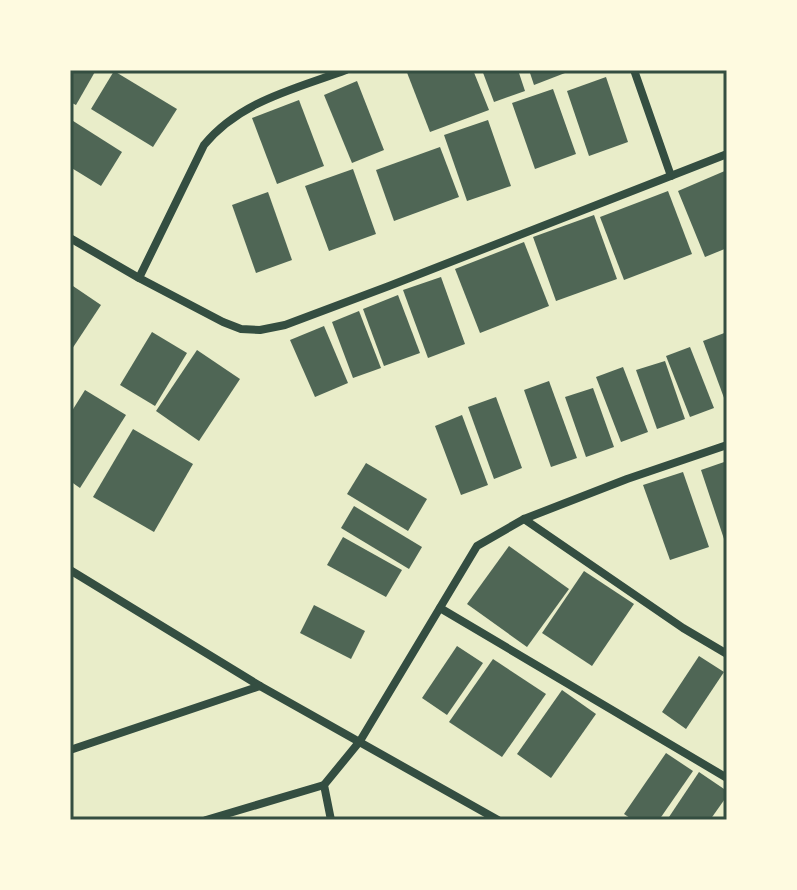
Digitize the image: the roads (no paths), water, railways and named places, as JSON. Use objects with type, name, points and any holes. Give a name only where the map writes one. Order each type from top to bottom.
[{"type":"street","points":[[139,278],[204,145],[215,132],[252,105],[346,70]]},
{"type":"street","points":[[634,70],[671,176]]},
{"type":"street","points":[[70,238],[223,322],[241,329],[260,330],[285,325],[389,286],[727,154]]},
{"type":"street","points":[[206,820],[324,785],[360,741],[477,546],[524,519],[727,445]]},
{"type":"street","points":[[524,519],[683,628],[727,654]]},
{"type":"street","points":[[70,570],[260,686],[498,820]]},
{"type":"street","points":[[440,608],[727,778]]},
{"type":"street","points":[[70,750],[260,686]]},
{"type":"street","points":[[324,785],[331,820]]}]
